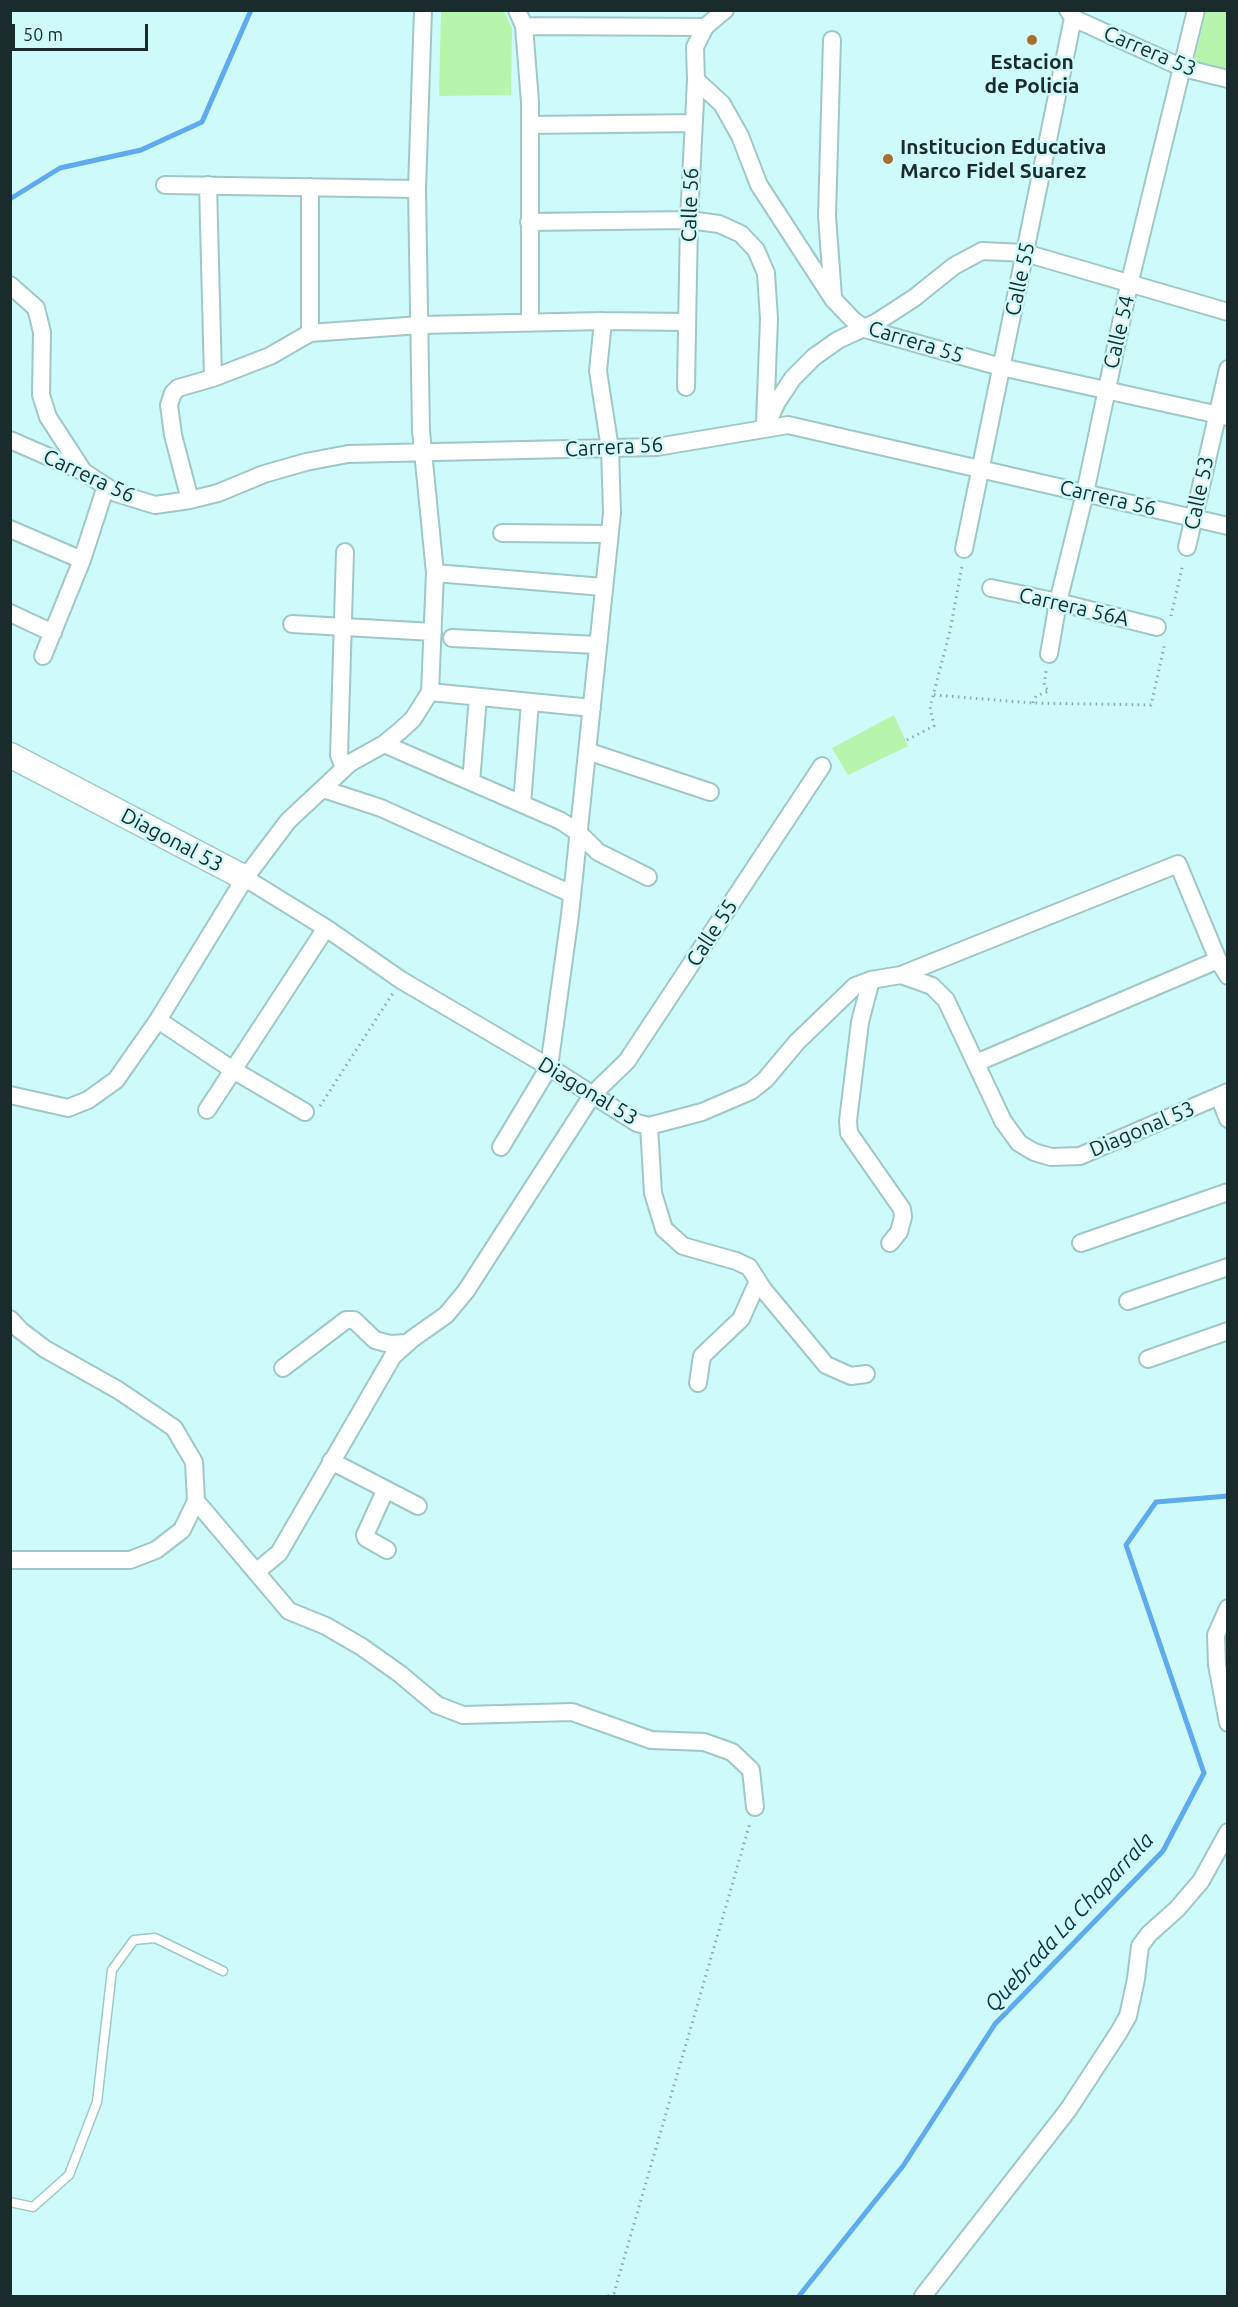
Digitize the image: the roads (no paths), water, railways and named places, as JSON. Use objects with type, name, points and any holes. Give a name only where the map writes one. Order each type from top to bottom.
[{"type":"street","points":[[10,1095],[68,1108],[88,1100],[116,1080],[158,1020],[245,878],[288,821],[344,768],[384,744],[413,719],[430,692],[435,573],[421,431],[417,189],[423,10]]},
{"type":"street","points":[[530,323],[530,102],[521,18],[705,27],[724,10]]},
{"type":"street","name":"Calle 54","points":[[1049,654],[1058,602],[1085,493],[1129,285],[1196,10]]},
{"type":"street","name":"Carrera 53","points":[[1070,14],[1183,68],[1227,79]]},
{"type":"street","name":"Calle 55","points":[[964,549],[1025,253],[1070,14]]},
{"type":"street","name":"Calle 56","points":[[686,387],[689,220],[696,80],[695,47],[705,27]]},
{"type":"street","points":[[832,40],[827,216],[833,299]]},
{"type":"street","name":"Carrera 55","points":[[696,80],[722,104],[740,136],[759,185],[833,299],[865,329],[1001,367],[1222,416]]},
{"type":"street","points":[[530,125],[694,123]]},
{"type":"street","points":[[165,185],[417,189]]},
{"type":"street","points":[[208,185],[213,378]]},
{"type":"street","points":[[310,187],[310,333]]},
{"type":"street","points":[[529,222],[689,220],[719,224],[741,234],[756,250],[766,273],[769,319],[765,428]]},
{"type":"street","points":[[765,428],[777,402],[793,378],[814,357],[838,340],[865,329],[914,298],[968,256],[982,251],[1025,253],[1227,312]]},
{"type":"street","points":[[10,285],[36,308],[42,332],[41,395],[48,417],[84,472]]},
{"type":"street","points":[[189,500],[173,435],[169,405],[172,393],[178,388],[213,378],[270,356],[310,333],[420,325],[603,321],[687,322]]},
{"type":"street","points":[[501,1147],[549,1066],[572,894],[612,513],[610,449],[598,371],[603,321]]},
{"type":"street","name":"Calle 53","points":[[1187,547],[1222,416],[1227,369]]},
{"type":"street","name":"Carrera 56","points":[[10,440],[84,472],[116,493],[155,505],[218,493],[264,474],[306,462],[348,454],[657,447],[788,425],[1227,526]]},
{"type":"street","points":[[43,656],[82,560],[106,486]]},
{"type":"street","points":[[10,529],[82,560]]},
{"type":"street","points":[[502,533],[609,534]]},
{"type":"street","points":[[344,768],[339,755],[345,552]]},
{"type":"street","points":[[435,573],[603,587]]},
{"type":"street","name":"Carrera 56A","points":[[991,588],[1058,602],[1164,630]]},
{"type":"street","points":[[10,613],[53,633]]},
{"type":"street","points":[[292,624],[433,632]]},
{"type":"street","points":[[452,638],[598,645]]},
{"type":"street","points":[[430,692],[592,708]]},
{"type":"street","points":[[471,782],[478,697]]},
{"type":"street","points":[[522,804],[530,702]]},
{"type":"street","points":[[384,744],[561,821],[579,832],[598,852],[648,877]]},
{"type":"street","points":[[587,751],[710,792]]},
{"type":"street","name":"Diagonal 53","points":[[10,755],[245,878],[326,928],[401,980],[549,1066],[638,1123],[649,1126],[702,1112],[751,1091],[765,1080],[797,1042],[855,986],[871,980],[901,975],[932,986],[946,1000],[1003,1120],[1019,1143],[1034,1152],[1052,1157],[1080,1156],[1223,1094]]},
{"type":"street","name":"Calle 55","points":[[256,1572],[279,1553],[393,1356],[408,1342],[446,1315],[466,1291],[593,1094],[627,1061],[822,766]]},
{"type":"street","points":[[323,789],[381,808],[572,894]]},
{"type":"street","points":[[901,975],[1178,864],[1218,960],[1227,976]]},
{"type":"street","points":[[207,1110],[326,928]]},
{"type":"street","points":[[976,1063],[1218,960]]},
{"type":"street","points":[[871,980],[860,1022],[848,1121],[849,1133],[902,1209],[903,1216],[899,1232],[890,1243]]},
{"type":"street","points":[[158,1020],[233,1070],[305,1112]]},
{"type":"street","points":[[1223,1094],[1227,1119]]},
{"type":"street","points":[[649,1126],[653,1193],[664,1229],[683,1246],[749,1267],[826,1365],[851,1376],[866,1374]]},
{"type":"street","points":[[1081,1243],[1227,1192]]},
{"type":"street","points":[[1128,1301],[1227,1267]]},
{"type":"street","points":[[698,1383],[702,1356],[741,1319],[758,1281]]},
{"type":"street","points":[[10,1319],[20,1330],[45,1349],[118,1390],[174,1428],[194,1462],[196,1501],[182,1530],[156,1550],[130,1560],[10,1560]]},
{"type":"street","points":[[283,1368],[346,1320],[354,1320],[375,1340],[390,1344],[408,1342]]},
{"type":"street","points":[[1149,1359],[1227,1331]]},
{"type":"street","points":[[331,1461],[385,1491],[418,1506]]},
{"type":"street","points":[[385,1491],[365,1535],[366,1538],[387,1550]]},
{"type":"street","points":[[196,1501],[289,1611],[326,1626],[362,1647],[400,1674],[437,1705],[464,1715],[572,1712],[651,1740],[704,1742],[732,1752],[751,1770],[755,1807]]},
{"type":"street","points":[[1227,1608],[1216,1635],[1216,1665],[1227,1723]]},
{"type":"street","points":[[923,2296],[1068,2110],[1087,2081],[1128,2016],[1140,1946],[1149,1934],[1177,1910],[1201,1881],[1227,1832]]},
{"type":"lane","points":[[10,2202],[33,2207],[69,2175],[97,2102],[112,1970],[134,1940],[155,1938],[223,1971]]},
{"type":"waterway","points":[[10,199],[60,168],[141,150],[202,122],[251,10]]},
{"type":"waterway","name":"Quebrada La Chaparrala","points":[[799,2296],[903,2166],[995,2024],[1163,1851],[1204,1773],[1126,1545],[1156,1502],[1228,1496]]},
{"type":"place","name":"Estacion de Policia","points":[[1032,40]]},
{"type":"place","name":"Institucion Educativa Marco Fidel Suarez","points":[[888,159]]}]
